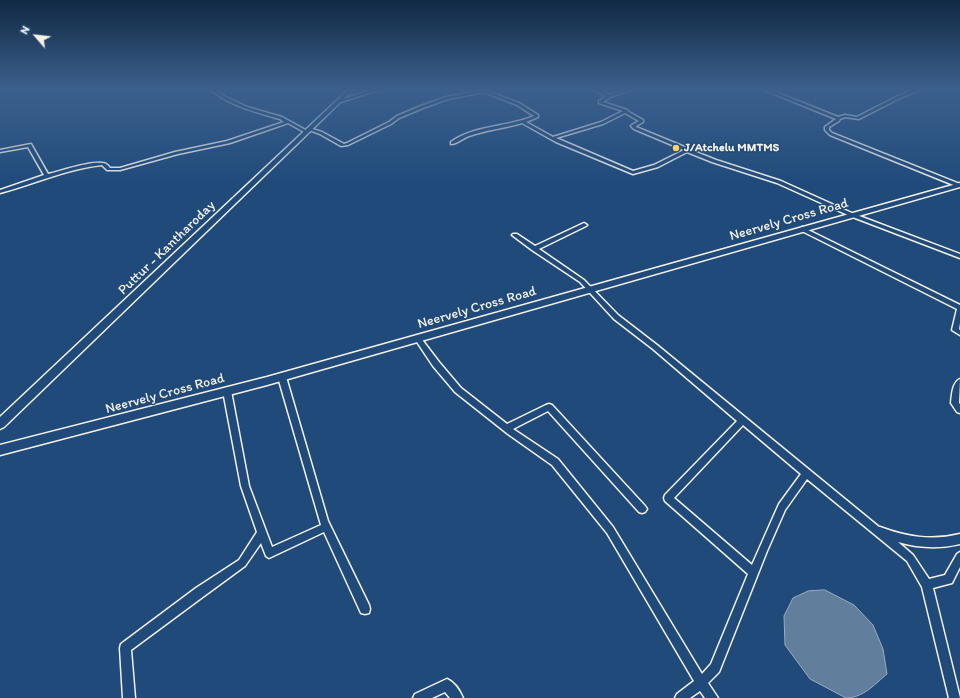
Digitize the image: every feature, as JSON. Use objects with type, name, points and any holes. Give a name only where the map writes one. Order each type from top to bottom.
[{"type":"main road","name":"Puttur - Kantharoday","points":[[0,424],[120,312],[317,122]]},
{"type":"street","points":[[0,192],[48,176],[102,164],[109,169],[120,169],[228,142],[287,122],[321,133],[343,145],[348,144],[392,122]]},
{"type":"street","points":[[453,144],[468,136],[502,128],[520,122]]},
{"type":"street","points":[[523,122],[553,138],[633,173],[656,166],[689,149]]},
{"type":"street","points":[[553,138],[605,122]]},
{"type":"street","points":[[639,122],[633,126],[726,165],[779,182],[852,215],[960,256]]},
{"type":"street","points":[[836,122],[827,127],[827,130],[832,134],[959,185]]},
{"type":"street","points":[[0,150],[29,145],[48,176]]},
{"type":"street","name":"Neervely Cross Road","points":[[0,450],[282,377],[959,185]]},
{"type":"street","points":[[534,249],[584,225]]},
{"type":"street","points":[[802,229],[960,308],[958,333]]},
{"type":"street","points":[[515,235],[582,281],[616,317],[910,558],[927,584],[955,698]]},
{"type":"street","points":[[418,339],[436,364],[458,390],[507,428],[555,462],[610,530],[701,683],[712,698]]},
{"type":"street","points":[[282,377],[326,527],[365,609]]},
{"type":"street","points":[[960,382],[958,384],[955,403],[960,410]]},
{"type":"street","points":[[227,391],[245,486],[269,553],[326,527]]},
{"type":"street","points":[[507,428],[549,407],[642,509]]},
{"type":"street","points":[[743,420],[668,498],[754,573]]},
{"type":"street","points":[[682,698],[701,683],[716,668],[782,507],[806,473]]},
{"type":"street","points":[[871,527],[896,538],[931,544],[960,539]]},
{"type":"street","points":[[129,698],[125,648],[200,592],[242,564],[262,533]]},
{"type":"street","points":[[927,584],[948,579],[960,557]]},
{"type":"street","points":[[419,698],[446,685],[456,698]]},
{"type":"water","points":[[825,590],[854,605],[873,625],[883,649],[887,674],[868,690],[858,696],[846,698],[810,679],[785,645],[784,616],[793,598],[808,591]]},
{"type":"place","name":"J/Atchelu MMTMS","points":[[676,148]]}]
